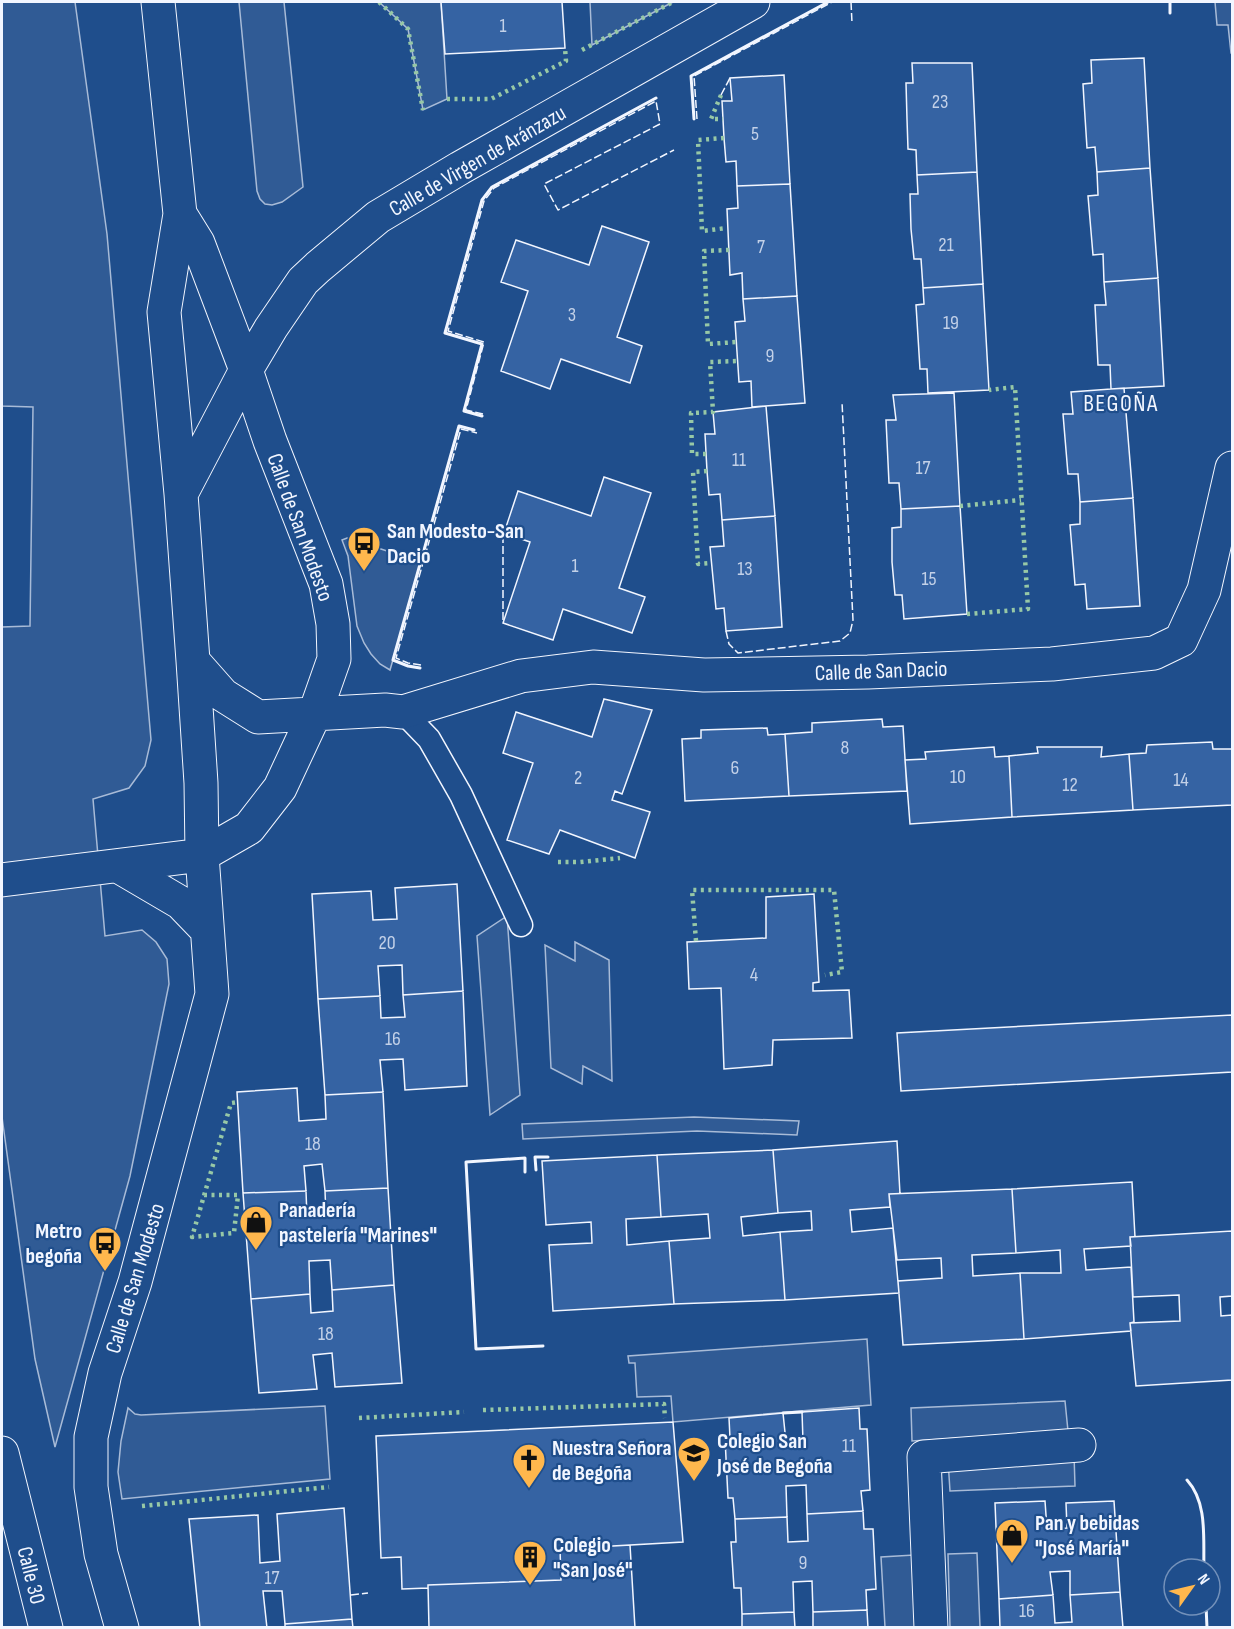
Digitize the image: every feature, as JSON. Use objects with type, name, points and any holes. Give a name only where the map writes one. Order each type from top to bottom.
[{"type":"main road","name":"Calle de San Modesto","points":[[122,1628],[101,1554],[91,1487],[91,1437],[105,1373],[135,1282],[212,994],[202,855],[201,783],[193,661],[181,494],[164,312],[180,214],[158,2]]},
{"type":"main road","name":"Calle de Virgen de Aránzazu","points":[[246,370],[303,281],[378,217],[753,2]]},
{"type":"main road","name":"Calle de San Modesto","points":[[180,214],[198,243],[270,441],[326,584],[333,624],[334,659],[315,713],[280,788],[249,828],[202,855]]},
{"type":"main road","points":[[181,494],[246,370]]},
{"type":"main road","name":"Calle de San Dacio","points":[[193,661],[223,695],[258,717],[385,710],[403,712],[521,676],[593,667],[704,675],[856,672],[1052,664],[1154,653],[1181,640],[1204,590],[1233,468]]},
{"type":"main road","points":[[2,880],[202,855]]},
{"type":"main road","points":[[118,866],[181,903],[207,930]]},
{"type":"main road","points":[[931,1628],[924,1456],[1078,1445]]},
{"type":"main road","name":"Calle 30","points":[[2,1453],[46,1628]]},
{"type":"lane","points":[[403,712],[429,739],[461,795],[521,924]]},
{"type":"shaded area","points":[[2,2],[75,2],[107,234],[151,740],[145,766],[129,788],[93,799],[105,936],[142,930],[156,942],[167,959],[169,984],[130,1176],[55,1447],[35,1359],[2,1117],[2,627],[30,626],[33,407],[2,406]]},
{"type":"shaded area","points":[[239,2],[284,2],[303,187],[282,202],[272,205],[265,204],[257,191]]},
{"type":"shaded area","points":[[379,2],[441,2],[447,99],[423,110],[408,29]]},
{"type":"shaded area","points":[[590,2],[673,2],[592,45]]},
{"type":"shaded area","points":[[1215,2],[1232,2],[1232,53],[1228,25],[1217,25]]},
{"type":"shaded area","points":[[347,538],[421,562],[390,670],[380,664],[371,654],[357,626],[348,556],[342,540]]},
{"type":"shaded area","points":[[507,916],[520,1095],[490,1115],[477,936]]},
{"type":"shaded area","points":[[575,942],[609,960],[612,1081],[583,1066],[582,1084],[551,1068],[545,945],[575,961]]},
{"type":"shaded area","points":[[694,1117],[799,1121],[797,1135],[697,1131],[523,1139],[522,1124]]},
{"type":"shaded area","points":[[867,1339],[871,1405],[673,1422],[671,1396],[637,1397],[635,1363],[629,1363],[628,1356]]},
{"type":"shaded area","points":[[1065,1401],[1068,1431],[912,1441],[911,1408]]},
{"type":"shaded area","points":[[325,1406],[330,1479],[122,1499],[118,1472],[121,1441],[128,1408],[135,1414],[141,1415]]},
{"type":"shaded area","points":[[1074,1454],[1075,1486],[950,1491],[948,1460]]},
{"type":"shaded area","points":[[977,1553],[980,1627],[950,1627],[948,1554]]},
{"type":"shaded area","points":[[914,1555],[917,1627],[885,1627],[881,1557]]},
{"type":"building","points":[[441,2],[562,2],[565,48],[445,54]]},
{"type":"building","points":[[1144,58],[1150,168],[1097,172],[1095,147],[1087,148],[1083,84],[1092,83],[1091,60]]},
{"type":"building","points":[[912,63],[972,63],[977,172],[917,175],[916,150],[908,149],[906,83],[913,83]]},
{"type":"building","points":[[784,75],[790,184],[737,186],[736,161],[726,162],[724,138],[722,101],[732,101],[730,78]]},
{"type":"building","points":[[1150,168],[1158,278],[1104,282],[1103,254],[1093,255],[1088,196],[1098,195],[1097,172]]},
{"type":"building","points":[[977,172],[983,284],[923,288],[921,259],[914,259],[911,229],[910,194],[918,194],[917,175]]},
{"type":"building","points":[[790,184],[797,296],[743,299],[742,273],[730,275],[727,209],[738,208],[737,186]]},
{"type":"building","points":[[602,226],[649,242],[617,337],[642,346],[630,383],[561,359],[550,389],[501,371],[528,291],[501,282],[516,240],[589,265]]},
{"type":"building","points":[[1158,278],[1164,386],[1111,389],[1110,365],[1098,365],[1095,305],[1106,305],[1104,282]]},
{"type":"building","points":[[983,284],[989,390],[928,393],[927,369],[920,369],[916,305],[924,304],[923,288]]},
{"type":"building","points":[[797,296],[805,403],[752,407],[751,381],[739,382],[735,322],[745,321],[743,299]]},
{"type":"building","points":[[1124,388],[1133,498],[1080,502],[1078,474],[1068,474],[1063,414],[1073,414],[1071,392]]},
{"type":"building","points":[[954,393],[960,506],[901,509],[899,483],[889,483],[886,420],[896,420],[893,395]]},
{"type":"building","points":[[766,406],[775,516],[722,520],[720,494],[709,495],[707,471],[705,434],[715,434],[713,412]]},
{"type":"building","points":[[604,477],[651,493],[619,588],[645,597],[632,633],[563,609],[553,640],[503,623],[530,542],[504,533],[518,491],[591,516]]},
{"type":"building","points":[[1133,498],[1140,606],[1087,609],[1085,584],[1075,585],[1070,525],[1080,524],[1080,502]]},
{"type":"building","points":[[960,506],[967,614],[904,619],[902,595],[895,595],[892,562],[892,528],[901,527],[901,509]]},
{"type":"building","points":[[775,516],[782,627],[726,631],[724,608],[716,609],[710,547],[724,546],[722,520]]},
{"type":"building","points":[[604,699],[652,710],[622,794],[615,791],[612,800],[650,812],[635,858],[560,830],[549,854],[507,840],[533,763],[503,753],[516,712],[592,737]]},
{"type":"building","points":[[882,719],[883,727],[903,726],[907,791],[789,796],[785,734],[812,732],[812,723]]},
{"type":"building","points":[[767,728],[768,735],[785,734],[789,796],[685,801],[682,739],[701,738],[701,730]]},
{"type":"building","points":[[1212,742],[1213,749],[1232,749],[1232,805],[1133,810],[1129,754],[1146,753],[1147,745]]},
{"type":"building","points":[[994,747],[995,757],[1009,756],[1012,817],[910,824],[905,760],[926,759],[925,752]]},
{"type":"building","points":[[1037,747],[1102,747],[1101,757],[1129,754],[1133,810],[1012,817],[1009,756],[1038,753]]},
{"type":"building","points":[[457,884],[463,991],[403,995],[402,965],[378,966],[380,996],[318,999],[312,894],[371,891],[373,920],[397,919],[395,888]]},
{"type":"building","points":[[814,894],[819,982],[813,983],[813,991],[849,990],[852,1038],[773,1040],[772,1065],[724,1069],[721,988],[689,989],[687,942],[766,938],[766,897]]},
{"type":"building","points":[[463,991],[467,1086],[405,1090],[403,1059],[380,1060],[383,1092],[325,1095],[318,999],[380,996],[381,1018],[405,1017],[403,995]]},
{"type":"building","points":[[1232,1015],[1232,1072],[901,1091],[897,1033]]},
{"type":"building","points":[[297,1088],[299,1121],[326,1119],[325,1095],[383,1092],[388,1188],[325,1191],[322,1164],[304,1166],[306,1191],[243,1193],[237,1092]]},
{"type":"building","points":[[897,1141],[900,1194],[889,1194],[890,1207],[850,1210],[852,1232],[893,1228],[899,1293],[785,1300],[780,1232],[812,1230],[811,1211],[778,1213],[773,1150]]},
{"type":"building","points":[[773,1150],[778,1213],[741,1217],[743,1236],[780,1232],[785,1300],[674,1304],[669,1241],[710,1238],[708,1214],[661,1217],[657,1155]]},
{"type":"building","points":[[657,1155],[661,1217],[626,1219],[627,1245],[669,1241],[674,1304],[553,1311],[549,1245],[592,1243],[591,1222],[546,1225],[542,1161]]},
{"type":"building","points":[[1132,1182],[1135,1237],[1130,1237],[1131,1246],[1084,1249],[1086,1270],[1131,1267],[1134,1322],[1130,1323],[1131,1331],[1024,1339],[1020,1273],[1061,1273],[1060,1250],[1016,1253],[1012,1189]]},
{"type":"building","points":[[388,1188],[394,1285],[332,1290],[330,1260],[309,1261],[310,1294],[251,1299],[243,1193],[306,1191],[307,1217],[326,1216],[325,1191]]},
{"type":"building","points":[[1012,1189],[1016,1253],[972,1255],[973,1276],[1020,1273],[1024,1339],[903,1345],[898,1281],[942,1278],[941,1258],[897,1260],[889,1194]]},
{"type":"building","points":[[1232,1231],[1232,1296],[1220,1297],[1221,1316],[1232,1315],[1232,1380],[1136,1386],[1130,1323],[1180,1321],[1179,1295],[1133,1297],[1130,1237]]},
{"type":"building","points":[[394,1285],[402,1383],[335,1387],[332,1353],[313,1355],[317,1389],[259,1393],[251,1299],[310,1294],[311,1313],[333,1311],[332,1290]]},
{"type":"building","points":[[859,1408],[860,1429],[867,1429],[870,1490],[861,1491],[863,1511],[807,1514],[806,1485],[786,1486],[787,1517],[735,1519],[733,1498],[728,1498],[725,1438],[730,1438],[729,1418],[783,1413],[786,1442],[803,1441],[802,1412]]},
{"type":"building","name":"Nuestra Señora de Begoña","points":[[673,1422],[683,1542],[560,1549],[561,1580],[428,1585],[428,1588],[402,1589],[401,1557],[381,1558],[376,1436]]},
{"type":"building","points":[[1045,1501],[1047,1529],[1067,1528],[1066,1503],[1114,1501],[1120,1592],[1070,1595],[1070,1571],[1050,1572],[1053,1595],[999,1599],[995,1503]]},
{"type":"building","points":[[344,1508],[352,1619],[285,1624],[282,1591],[263,1591],[267,1628],[200,1628],[189,1519],[258,1515],[260,1563],[280,1561],[277,1514]]},
{"type":"building","points":[[863,1511],[864,1529],[873,1529],[876,1589],[866,1590],[867,1610],[813,1612],[812,1581],[793,1582],[794,1612],[742,1614],[741,1588],[734,1588],[731,1542],[736,1542],[735,1519],[787,1517],[788,1542],[808,1541],[807,1514]]},
{"type":"building","name":"Colegio \"San José\"","points":[[630,1545],[635,1628],[429,1628],[428,1585],[561,1580],[560,1549]]},
{"type":"building","points":[[1120,1592],[1123,1628],[1000,1628],[999,1599],[1053,1595],[1055,1623],[1072,1622],[1070,1595]]},
{"type":"building","points":[[867,1610],[868,1628],[813,1628],[813,1612]]},
{"type":"building","points":[[794,1612],[795,1628],[742,1628],[742,1614]]},
{"type":"building","points":[[352,1619],[353,1628],[285,1628],[285,1624]]},
{"type":"hedge","points":[[379,2],[408,29],[423,110]]},
{"type":"hedge","points":[[582,50],[673,2]]},
{"type":"hedge","points":[[447,99],[491,99],[566,61],[565,48]]},
{"type":"hedge","points":[[721,95],[711,119],[723,119]]},
{"type":"hedge","points":[[724,138],[698,140],[702,231],[727,228]]},
{"type":"hedge","points":[[729,250],[704,251],[708,344],[737,342]]},
{"type":"hedge","points":[[706,454],[692,454],[691,413],[713,412],[710,362],[738,361]]},
{"type":"hedge","points":[[967,614],[1028,609],[1015,387],[989,390]]},
{"type":"hedge","points":[[707,471],[693,472],[698,564],[711,563]]},
{"type":"hedge","points":[[960,506],[1021,500]]},
{"type":"hedge","points":[[558,862],[620,858]]},
{"type":"hedge","points":[[696,941],[692,890],[834,890],[842,972],[825,975]]},
{"type":"hedge","points":[[204,1195],[238,1195],[234,1233],[192,1237],[231,1103],[238,1102]]},
{"type":"hedge","points":[[483,1410],[664,1404],[665,1418]]},
{"type":"hedge","points":[[359,1418],[464,1412]]},
{"type":"hedge","points":[[142,1506],[329,1487]]},
{"type":"fence","points":[[697,119],[694,76],[832,2]]},
{"type":"fence","points":[[851,2],[852,23]]},
{"type":"fence","points":[[721,95],[730,78]]},
{"type":"fence","points":[[483,414],[466,410],[484,342],[448,331],[484,201],[494,188],[656,101],[660,124],[544,184],[558,210],[674,150]]},
{"type":"fence","points":[[726,631],[729,644],[738,653],[840,641],[850,633],[853,620],[842,402]]},
{"type":"fence","points":[[421,665],[396,658],[461,429],[477,433]]},
{"type":"fence","points":[[503,535],[503,623]]},
{"type":"fence","points":[[351,1595],[368,1593]]},
{"type":"wall","points":[[694,119],[691,76],[828,2]]},
{"type":"wall","points":[[1170,2],[1170,13]]},
{"type":"wall","points":[[482,416],[464,411],[482,344],[445,333],[482,200],[492,187],[656,98]]},
{"type":"wall","points":[[420,668],[393,660],[459,426],[474,430]]},
{"type":"wall","points":[[536,1170],[535,1157],[548,1157]]},
{"type":"wall","points":[[525,1172],[525,1158],[466,1162],[476,1349],[543,1346]]},
{"type":"wall","points":[[783,1413],[802,1412]]},
{"type":"wall","points":[[1187,1480],[1194,1489],[1201,1510],[1204,1557]]},
{"type":"wall","points":[[1207,1617],[1207,1628]]},
{"type":"place","name":"San Modesto-San Dacio","points":[[364,572]]},
{"type":"place","name":"Panadería pastelería \"Marines\"","points":[[256,1251]]},
{"type":"place","name":"Metro begoña","points":[[105,1272]]},
{"type":"place","name":"Colegio San José de Begoña","points":[[694,1482]]},
{"type":"place","name":"Nuestra Señora de Begoña","points":[[529,1489]]},
{"type":"place","name":"Pan y bebidas \"José María\"","points":[[1012,1564]]},
{"type":"place","name":"Colegio \"San José\"","points":[[530,1586]]},
{"type":"district","name":"BEGOÑA","points":[[1121,403]]}]
